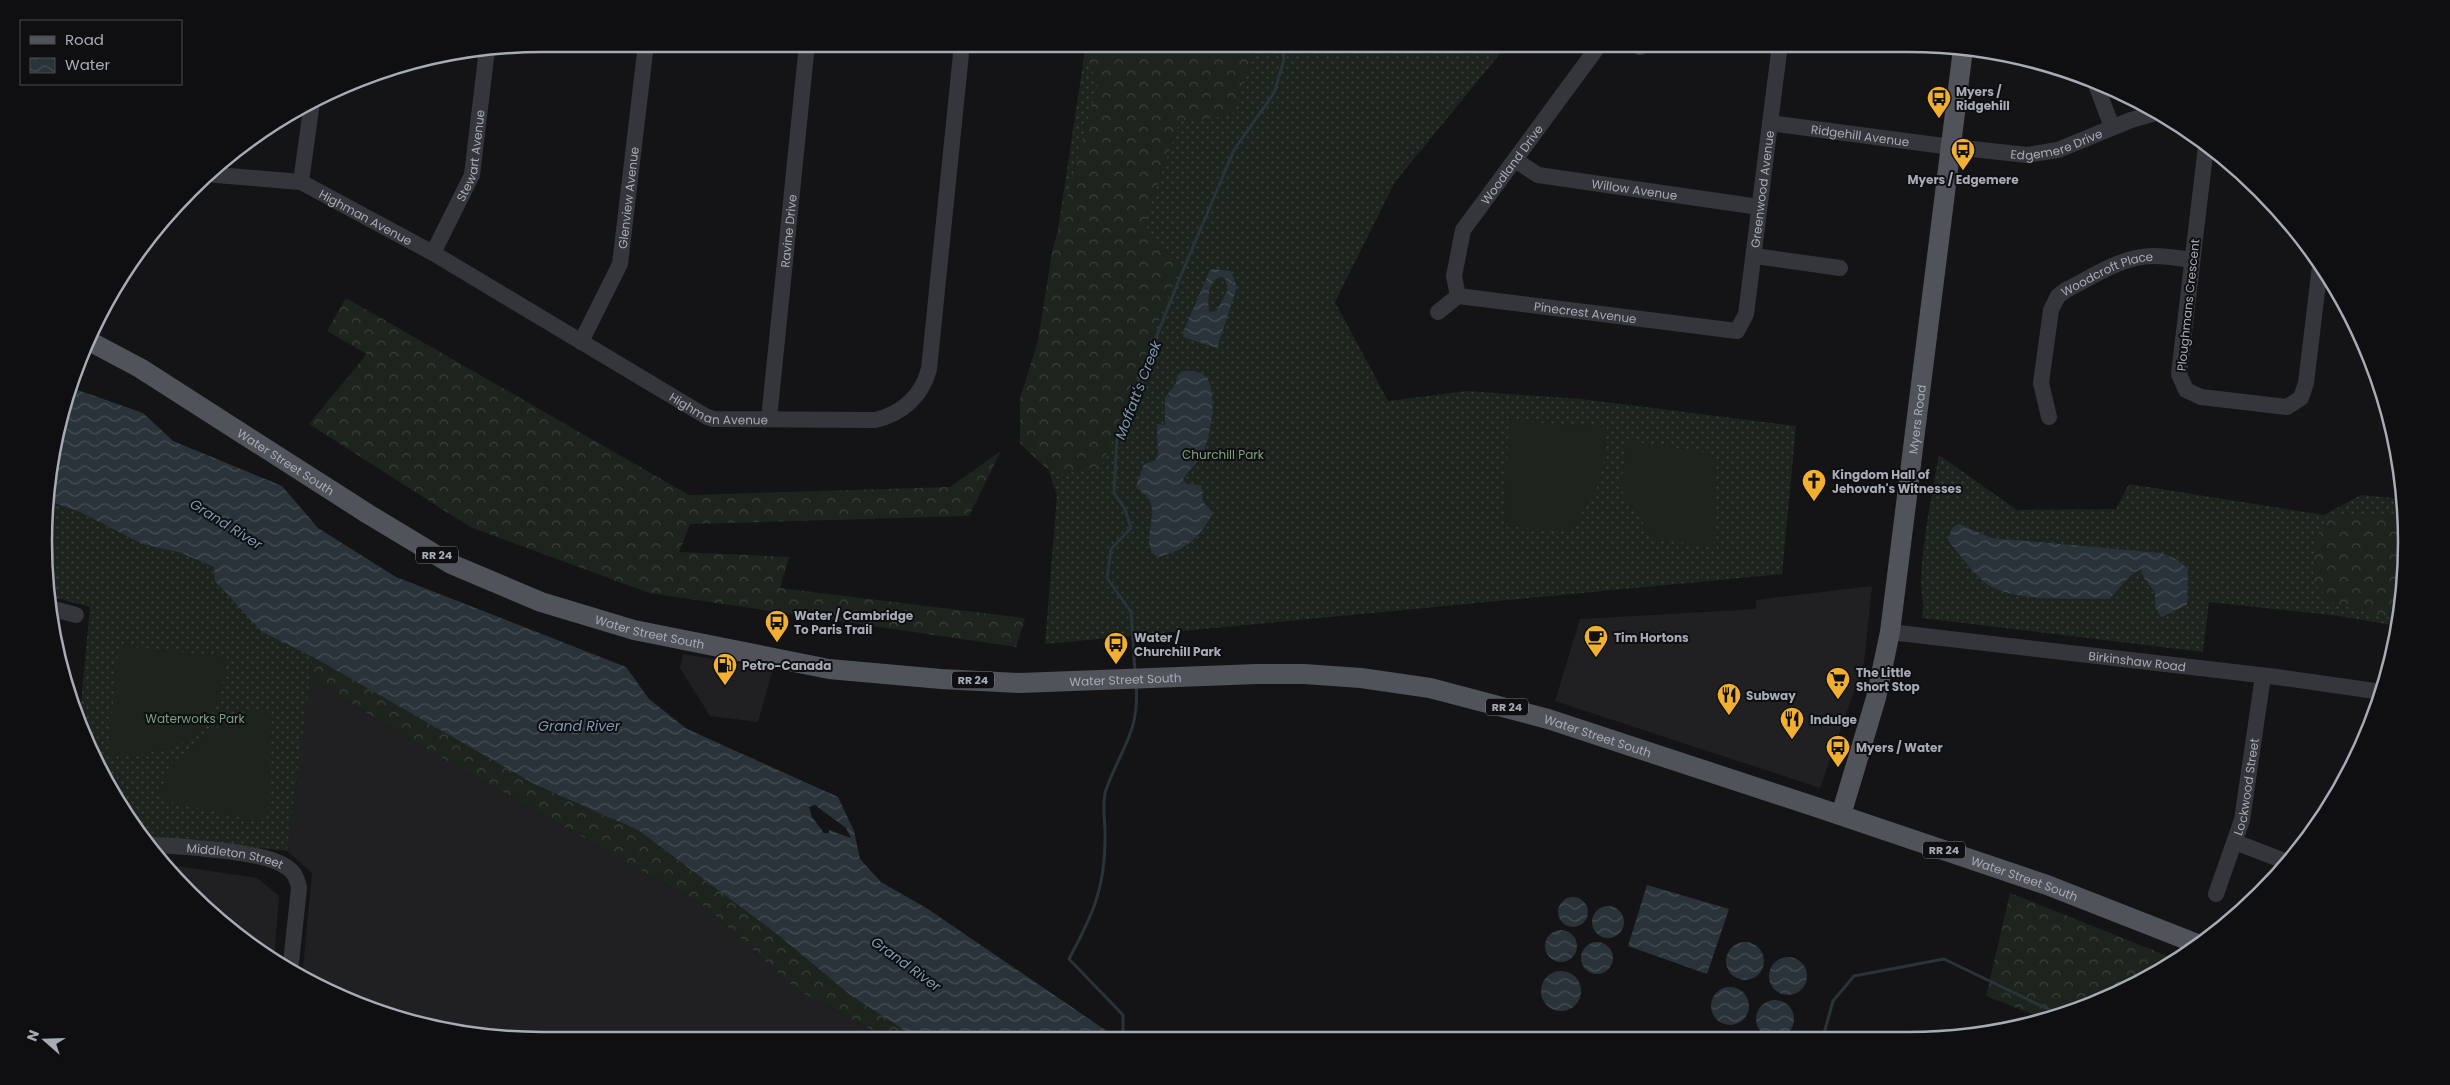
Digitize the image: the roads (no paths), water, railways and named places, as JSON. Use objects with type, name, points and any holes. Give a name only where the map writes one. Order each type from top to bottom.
[{"type":"main road","name":"Myers Road","points":[[1841,816],[1877,692],[1890,632],[1962,56]]},
{"type":"main road","name":"Water Street South","points":[[95,344],[140,368],[368,514],[451,564],[542,602],[634,630],[829,669],[1020,683],[1118,678],[1304,674],[1361,678],[1430,688],[1548,719],[1841,816],[2047,885],[2192,941]]},
{"type":"street","name":"Glenview Avenue","points":[[581,342],[620,264],[645,52]]},
{"type":"street","name":"Ravine Drive","points":[[770,419],[806,52]]},
{"type":"street","name":"Highman Avenue","points":[[218,175],[301,182],[433,254],[707,417],[714,419],[868,420],[883,418],[904,407],[916,396],[924,384],[932,353],[961,52]]},
{"type":"street","name":"Woodland Drive","points":[[1458,296],[1454,276],[1463,230],[1594,52]]},
{"type":"street","name":"Greenwood Avenue","points":[[1737,331],[1746,314],[1755,256],[1759,207],[1779,52]]},
{"type":"street","name":"Stewart Avenue","points":[[433,254],[472,175],[486,56]]},
{"type":"street","points":[[2099,92],[2112,127]]},
{"type":"street","points":[[301,182],[311,111]]},
{"type":"street","name":"Edgemere Drive","points":[[1951,147],[2014,154],[2038,154],[2075,144],[2112,127],[2148,115]]},
{"type":"street","name":"Ridgehill Avenue","points":[[1770,123],[1951,147]]},
{"type":"street","name":"Ploughmans Crescent","points":[[2205,153],[2179,374],[2186,390],[2201,398],[2288,407],[2301,398],[2306,383],[2319,276]]},
{"type":"street","name":"Willow Avenue","points":[[1514,160],[1538,175],[1759,207]]},
{"type":"street","points":[[1755,256],[1840,268]]},
{"type":"street","name":"Woodcroft Place","points":[[2049,417],[2041,383],[2050,310],[2058,296],[2110,268],[2135,258],[2153,256],[2192,260]]},
{"type":"street","points":[[1438,312],[1458,296]]},
{"type":"street","name":"Pinecrest Avenue","points":[[1458,296],[1737,331]]},
{"type":"street","points":[[58,610],[76,615]]},
{"type":"street","name":"Birkinshaw Road","points":[[1890,632],[2374,691]]},
{"type":"street","name":"Lockwood Street","points":[[2216,894],[2235,842],[2249,782],[2263,676]]},
{"type":"street","points":[[2235,842],[2281,860]]},
{"type":"street","name":"Middleton Street","points":[[157,845],[254,856],[278,862],[290,870],[298,880],[299,888],[291,963]]},
{"type":"water","points":[[1210,270],[1231,271],[1237,287],[1217,348],[1183,337],[1184,330]],"holes":[[[1218,277],[1225,278],[1228,289],[1218,309],[1212,313],[1209,312],[1208,297],[1210,288]]]},
{"type":"water","points":[[1184,371],[1204,375],[1210,384],[1212,418],[1207,442],[1200,459],[1183,480],[1187,484],[1201,485],[1203,502],[1213,513],[1191,542],[1176,551],[1158,557],[1153,553],[1149,541],[1151,504],[1149,498],[1136,486],[1144,464],[1154,461],[1158,457],[1157,424],[1165,425],[1165,398],[1176,383],[1177,375]]},
{"type":"water","name":"Grand River","points":[[77,390],[143,413],[173,441],[282,486],[318,528],[396,577],[626,667],[649,699],[687,729],[838,797],[854,831],[860,859],[881,882],[928,909],[1108,1032],[905,1032],[849,994],[778,935],[638,830],[536,785],[313,657],[262,632],[215,581],[214,567],[181,553],[142,544],[82,513],[55,503],[62,447]],"holes":[[[815,805],[846,828],[851,838],[829,830],[829,833],[824,833],[812,817],[809,807]]]},
{"type":"water","points":[[1959,524],[1992,538],[2161,553],[2176,559],[2188,569],[2187,605],[2161,617],[2155,607],[2155,592],[2144,578],[2141,569],[2128,579],[2109,599],[2033,597],[2004,592],[1992,587],[1980,578],[1948,540],[1952,528]]},
{"type":"water","points":[[1647,885],[1729,909],[1707,974],[1628,946]]},
{"type":"water","points":[[1573,897],[1584,901],[1588,912],[1584,923],[1573,927],[1562,923],[1558,912],[1562,901]]},
{"type":"water","points":[[1608,906],[1614,907],[1619,911],[1623,916],[1623,928],[1619,933],[1614,937],[1608,938],[1602,937],[1597,933],[1593,928],[1592,922],[1593,916],[1597,911],[1602,907]]},
{"type":"water","points":[[1561,930],[1567,931],[1572,935],[1576,940],[1576,952],[1572,957],[1567,961],[1561,962],[1555,961],[1550,957],[1546,952],[1545,946],[1546,940],[1550,935],[1555,931]]},
{"type":"water","points":[[1597,942],[1603,943],[1608,947],[1612,952],[1612,964],[1608,969],[1603,973],[1597,974],[1591,973],[1586,969],[1582,964],[1581,958],[1582,952],[1586,947],[1591,943]]},
{"type":"water","points":[[1745,942],[1759,947],[1764,961],[1759,975],[1745,980],[1731,975],[1726,961],[1731,947]]},
{"type":"water","points":[[1788,957],[1801,963],[1807,976],[1801,989],[1788,995],[1775,989],[1769,976],[1775,963]]},
{"type":"water","points":[[1557,971],[1565,971],[1572,974],[1578,980],[1581,991],[1578,1002],[1572,1008],[1565,1011],[1557,1011],[1550,1008],[1544,1002],[1541,995],[1541,987],[1544,980],[1550,974]]},
{"type":"water","points":[[1730,987],[1737,988],[1743,993],[1748,999],[1748,1013],[1743,1019],[1737,1024],[1730,1025],[1723,1024],[1717,1019],[1712,1013],[1711,1006],[1712,999],[1717,993],[1723,988]]},
{"type":"water","points":[[1768,1001],[1782,1001],[1793,1012],[1793,1026],[1788,1032],[1762,1032],[1757,1026],[1757,1012]]},
{"type":"waterway","name":"Moffatt's Creek","points":[[1135,671],[1131,612],[1107,578],[1111,549],[1131,528],[1125,509],[1114,493],[1117,436],[1179,280],[1234,150],[1274,93],[1284,60],[1283,52]]},
{"type":"waterway","name":"Moffatt's Creek","points":[[1123,1032],[1123,1015],[1069,959],[1096,902],[1100,888],[1104,857],[1106,790],[1132,728],[1135,716],[1136,685]]},
{"type":"waterway","points":[[1824,1032],[1833,1001],[1854,976],[1944,959],[2051,1011]]},
{"type":"place","name":"Myers / Ridgehill","points":[[1939,119]]},
{"type":"place","name":"Myers / Edgemere","points":[[1963,171]]},
{"type":"place","name":"Kingdom Hall of Jehovah's Witnesses","points":[[1814,502]]},
{"type":"place","name":"Water / Cambridge To Paris Trail","points":[[777,643]]},
{"type":"place","name":"Tim Hortons","points":[[1596,658]]},
{"type":"place","name":"Water / Churchill Park","points":[[1116,665]]},
{"type":"place","name":"Petro-Canada","points":[[725,686]]},
{"type":"place","name":"The Little Short Stop","points":[[1838,700]]},
{"type":"place","name":"Subway","points":[[1729,716]]},
{"type":"place","name":"Indulge","points":[[1792,740]]},
{"type":"place","name":"Myers / Water","points":[[1838,768]]},
{"type":"park label","name":"Churchill Park","points":[[1223,454]]},
{"type":"park label","name":"Waterworks Park","points":[[195,718]]}]
